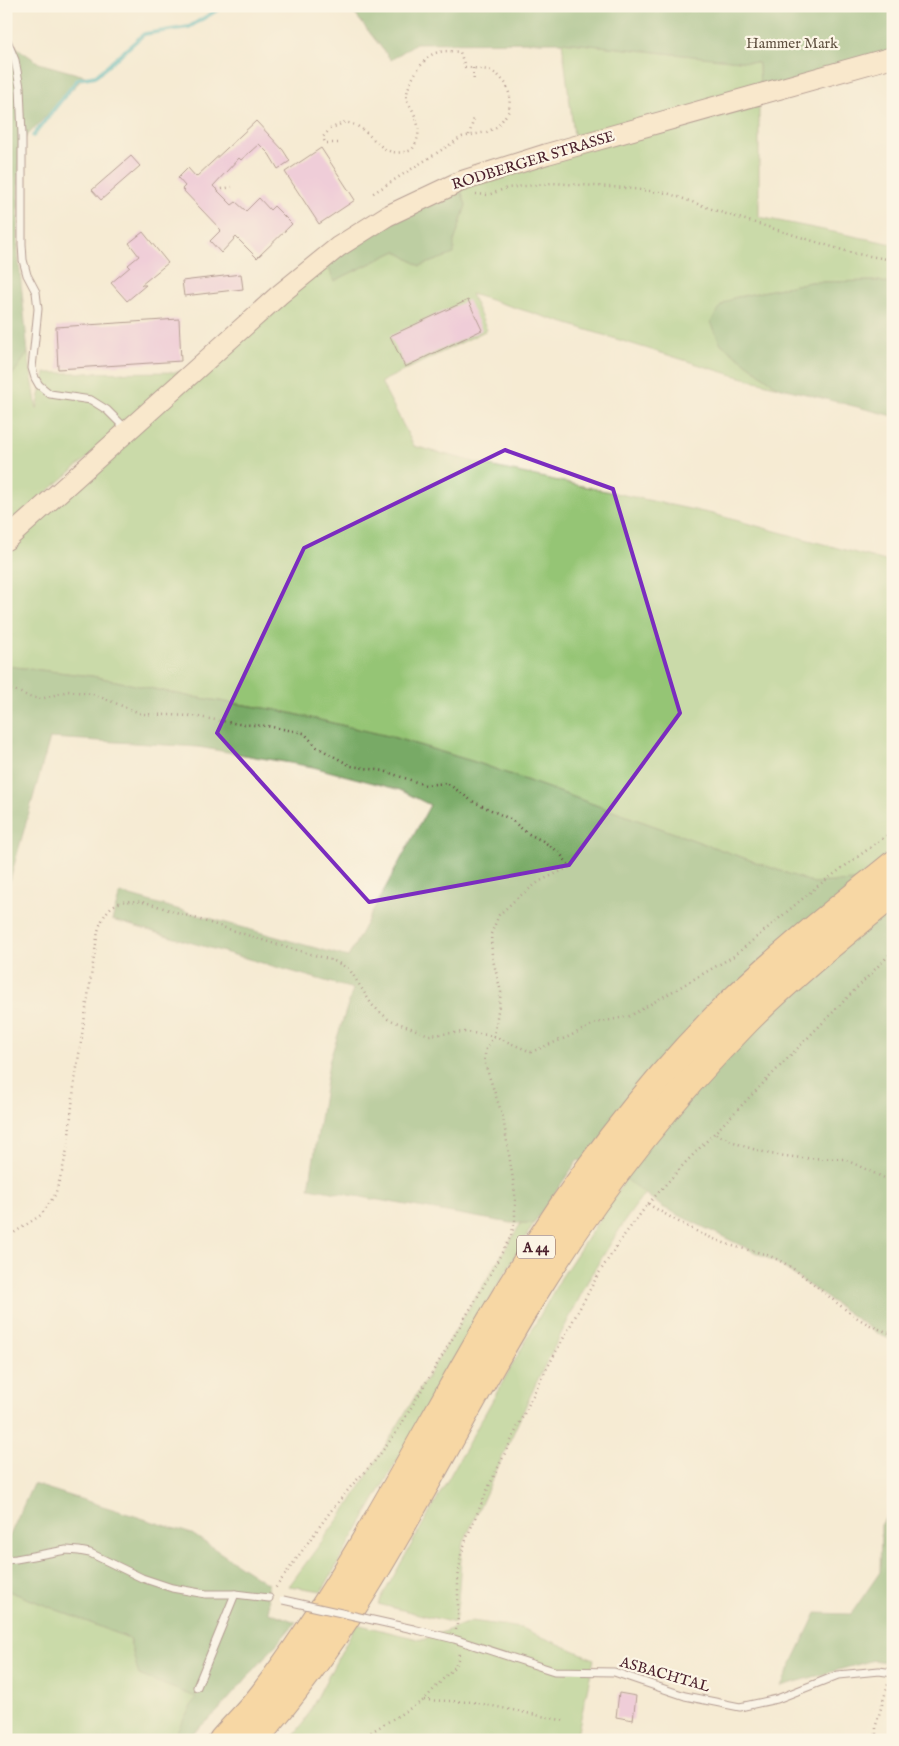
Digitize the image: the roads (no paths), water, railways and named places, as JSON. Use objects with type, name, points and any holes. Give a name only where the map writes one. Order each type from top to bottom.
[{"type":"highway","name":"A 44","points":[[222,1740],[261,1696],[316,1619],[364,1542],[473,1348],[516,1276],[614,1134],[669,1068],[730,1003],[796,943],[893,864]]},
{"type":"highway","name":"A 44","points":[[254,1740],[278,1712],[335,1636],[385,1558],[537,1290],[586,1216],[634,1150],[687,1086],[748,1021],[812,962],[893,894]]},
{"type":"street","name":"RODBERGER STRASSE","points":[[6,540],[285,290],[357,234],[459,182],[547,154],[893,57]]},
{"type":"lane","points":[[6,38],[15,60],[20,87],[22,244],[27,275],[36,292],[38,309],[32,368],[35,378],[39,385],[50,394],[91,400],[107,410],[127,430]]},
{"type":"lane","points":[[6,1560],[66,1550],[78,1551],[90,1554],[142,1578],[172,1588],[206,1594],[235,1594],[269,1598]]},
{"type":"lane","points":[[197,1687],[235,1594]]},
{"type":"lane","name":"ASBACHTAL","points":[[283,1600],[454,1639],[554,1671],[614,1672],[685,1696],[740,1707],[777,1699],[838,1676],[879,1671],[892,1673]]},
{"type":"waterway","points":[[33,136],[78,79],[96,76],[144,34],[189,27],[221,6]]},
{"type":"waterway","points":[[6,162],[11,159]]},
{"type":"park label","name":"Hammer Mark","points":[[792,43]]}]
